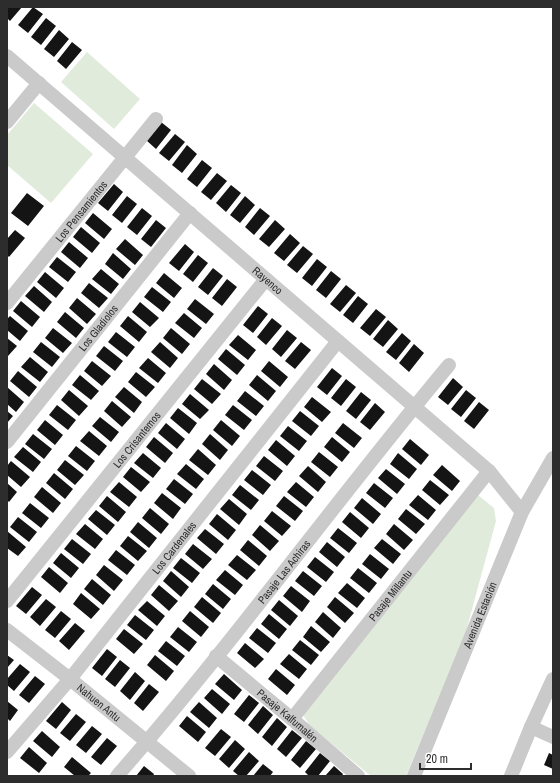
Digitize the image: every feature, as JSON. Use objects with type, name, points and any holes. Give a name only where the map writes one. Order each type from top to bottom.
[{"type":"street","name":"Rayenco","points":[[7,56],[489,471],[522,512]]},
{"type":"street","points":[[7,122],[39,83]]},
{"type":"street","name":"Los Pensamientos","points":[[7,303],[156,119]]},
{"type":"street","name":"Los Gladiolos","points":[[7,442],[190,213]]},
{"type":"street","name":"Los Crisantemos","points":[[7,601],[266,279]]},
{"type":"street","name":"Los Cardenales","points":[[7,752],[70,679],[338,341]]},
{"type":"street","name":"Pasaje Las Achiras","points":[[117,776],[147,742],[414,406],[449,365]]},
{"type":"street","name":"Avenida Estación","points":[[414,776],[522,512],[553,458]]},
{"type":"street","name":"Pasaje Millantu","points":[[292,719],[489,471]]},
{"type":"street","name":"Nahuen Antu","points":[[7,630],[70,679],[189,776]]},
{"type":"street","name":"Pasaje Kalfumalén","points":[[216,656],[358,776]]},
{"type":"street","points":[[511,776],[553,679]]},
{"type":"street","points":[[531,727],[553,737]]},
{"type":"green space","points":[[87,52],[140,99],[114,129],[61,82]]},
{"type":"green space","points":[[34,103],[93,154],[51,203],[7,165],[7,135]]},
{"type":"green space","points":[[478,495],[494,508],[496,521],[465,635],[406,776],[371,776],[310,726],[303,715]]},
{"type":"building","points":[[7,7],[22,7],[10,21],[7,18]]},
{"type":"building","points":[[33,7],[43,14],[28,33],[18,25]]},
{"type":"building","points":[[46,18],[56,26],[41,45],[31,37]]},
{"type":"building","points":[[59,30],[69,39],[54,57],[44,49]]},
{"type":"building","points":[[72,42],[82,50],[66,69],[57,61]]},
{"type":"building","points":[[161,122],[171,130],[156,149],[146,140]]},
{"type":"building","points":[[175,134],[185,142],[169,161],[159,153]]},
{"type":"building","points":[[187,145],[197,154],[182,173],[172,165]]},
{"type":"building","points":[[202,160],[212,168],[197,187],[187,179]]},
{"type":"building","points":[[217,173],[227,181],[211,200],[201,192]]},
{"type":"building","points":[[114,184],[123,192],[108,211],[98,203]]},
{"type":"building","points":[[231,185],[241,193],[226,212],[216,203]]},
{"type":"building","points":[[27,193],[44,206],[28,226],[11,213]]},
{"type":"building","points":[[127,196],[137,204],[122,223],[112,215]]},
{"type":"building","points":[[245,196],[255,205],[240,223],[230,215]]},
{"type":"building","points":[[142,208],[152,216],[137,235],[127,227]]},
{"type":"building","points":[[260,208],[270,216],[254,235],[245,227]]},
{"type":"building","points":[[93,213],[112,229],[104,239],[85,223]]},
{"type":"building","points":[[156,220],[166,228],[151,247],[141,239]]},
{"type":"building","points":[[275,220],[285,229],[269,247],[259,239]]},
{"type":"building","points":[[81,227],[100,243],[92,253],[73,237]]},
{"type":"building","points":[[15,230],[25,238],[9,257],[7,255],[7,239]]},
{"type":"building","points":[[290,234],[300,243],[284,261],[274,253]]},
{"type":"building","points":[[125,239],[143,255],[135,265],[116,249]]},
{"type":"building","points":[[69,242],[88,258],[80,268],[61,252]]},
{"type":"building","points":[[185,244],[194,252],[179,271],[169,263]]},
{"type":"building","points":[[303,246],[313,254],[297,273],[287,265]]},
{"type":"building","points":[[113,253],[131,269],[123,279],[105,264]]},
{"type":"building","points":[[198,255],[208,263],[193,282],[183,274]]},
{"type":"building","points":[[57,257],[76,272],[68,282],[49,267]]},
{"type":"building","points":[[317,259],[327,267],[312,286],[302,278]]},
{"type":"building","points":[[213,268],[223,276],[208,295],[198,287]]},
{"type":"building","points":[[101,269],[119,284],[111,294],[92,279]]},
{"type":"building","points":[[331,271],[341,279],[326,298],[316,290]]},
{"type":"building","points":[[45,272],[64,288],[56,298],[37,282]]},
{"type":"building","points":[[164,273],[182,288],[174,298],[156,283]]},
{"type":"building","points":[[227,279],[237,287],[222,306],[212,298]]},
{"type":"building","points":[[89,283],[108,298],[99,308],[81,293]]},
{"type":"building","points":[[346,285],[356,293],[340,312],[330,304]]},
{"type":"building","points":[[34,286],[52,302],[44,312],[25,296]]},
{"type":"building","points":[[152,287],[171,302],[163,312],[144,297]]},
{"type":"building","points":[[358,296],[368,304],[353,323],[343,315]]},
{"type":"building","points":[[77,298],[96,314],[87,324],[69,308]]},
{"type":"building","points":[[195,299],[214,314],[206,324],[187,309]]},
{"type":"building","points":[[21,301],[40,317],[32,327],[13,311]]},
{"type":"building","points":[[140,302],[159,318],[150,327],[132,312]]},
{"type":"building","points":[[258,306],[268,314],[253,333],[243,325]]},
{"type":"building","points":[[376,309],[386,317],[370,336],[360,328]]},
{"type":"building","points":[[65,312],[84,328],[76,338],[57,322]]},
{"type":"building","points":[[184,313],[202,328],[194,338],[175,323]]},
{"type":"building","points":[[10,316],[28,331],[20,341],[7,330],[7,319]]},
{"type":"building","points":[[128,316],[147,332],[139,342],[120,326]]},
{"type":"building","points":[[272,318],[282,326],[266,345],[257,337]]},
{"type":"building","points":[[388,320],[398,329],[383,347],[373,339]]},
{"type":"building","points":[[53,328],[72,343],[63,353],[45,338]]},
{"type":"building","points":[[171,328],[190,344],[182,354],[163,338]]},
{"type":"building","points":[[287,330],[297,338],[281,357],[272,349]]},
{"type":"building","points":[[116,332],[135,347],[127,357],[108,342]]},
{"type":"building","points":[[402,333],[411,341],[396,360],[386,352]]},
{"type":"building","points":[[238,335],[256,350],[248,360],[229,345]]},
{"type":"building","points":[[7,338],[17,346],[8,356],[7,355]]},
{"type":"building","points":[[41,342],[60,357],[52,367],[33,352]]},
{"type":"building","points":[[160,342],[178,358],[170,368],[151,352]]},
{"type":"building","points":[[301,342],[311,350],[295,369],[285,361]]},
{"type":"building","points":[[414,344],[424,353],[409,372],[399,363]]},
{"type":"building","points":[[104,346],[123,361],[115,371],[96,356]]},
{"type":"building","points":[[226,349],[245,365],[237,375],[218,359]]},
{"type":"building","points":[[30,357],[48,372],[40,382],[21,367]]},
{"type":"building","points":[[148,358],[166,373],[158,383],[139,368]]},
{"type":"building","points":[[92,361],[111,376],[102,386],[84,371]]},
{"type":"building","points":[[269,361],[288,377],[280,387],[261,371]]},
{"type":"building","points":[[214,364],[232,380],[224,390],[206,374]]},
{"type":"building","points":[[332,368],[342,376],[327,395],[317,387]]},
{"type":"building","points":[[18,371],[37,387],[29,397],[10,381]]},
{"type":"building","points":[[136,372],[155,387],[146,397],[128,382]]},
{"type":"building","points":[[80,375],[99,391],[91,400],[72,385]]},
{"type":"building","points":[[257,375],[276,391],[268,401],[249,385]]},
{"type":"building","points":[[453,378],[463,387],[448,405],[438,397]]},
{"type":"building","points":[[202,379],[221,394],[212,404],[194,389]]},
{"type":"building","points":[[346,379],[356,387],[341,406],[331,398]]},
{"type":"building","points":[[7,387],[24,402],[16,412],[7,404]]},
{"type":"building","points":[[124,387],[142,402],[134,413],[115,397]]},
{"type":"building","points":[[69,390],[88,406],[79,416],[61,400]]},
{"type":"building","points":[[466,390],[476,398],[461,417],[451,409]]},
{"type":"building","points":[[245,391],[264,406],[256,416],[237,401]]},
{"type":"building","points":[[361,392],[371,400],[356,419],[346,411]]},
{"type":"building","points":[[190,394],[209,410],[200,419],[182,404]]},
{"type":"building","points":[[312,397],[331,412],[322,422],[304,407]]},
{"type":"building","points":[[112,401],[131,417],[122,427],[104,411]]},
{"type":"building","points":[[479,402],[489,410],[474,429],[464,421]]},
{"type":"building","points":[[375,403],[385,412],[370,430],[360,422]]},
{"type":"building","points":[[57,405],[76,420],[68,430],[49,415]]},
{"type":"building","points":[[233,405],[252,420],[244,430],[225,415]]},
{"type":"building","points":[[178,408],[197,423],[189,434],[170,418]]},
{"type":"building","points":[[7,411],[13,416],[7,423]]},
{"type":"building","points":[[300,411],[319,426],[311,436],[292,421]]},
{"type":"building","points":[[100,417],[119,432],[111,442],[92,426]]},
{"type":"building","points":[[45,420],[63,435],[55,445],[37,430]]},
{"type":"building","points":[[221,420],[240,436],[232,446],[213,430]]},
{"type":"building","points":[[166,423],[185,439],[177,449],[158,433]]},
{"type":"building","points":[[343,423],[362,438],[354,448],[335,433]]},
{"type":"building","points":[[288,426],[307,441],[299,451],[280,436]]},
{"type":"building","points":[[89,431],[107,446],[99,456],[80,441]]},
{"type":"building","points":[[33,434],[52,449],[44,459],[25,444]]},
{"type":"building","points":[[210,434],[228,450],[220,460],[202,444]]},
{"type":"building","points":[[154,437],[173,453],[165,463],[146,447]]},
{"type":"building","points":[[332,437],[350,452],[342,462],[324,447]]},
{"type":"building","points":[[410,439],[429,455],[421,465],[402,449]]},
{"type":"building","points":[[276,440],[295,456],[287,466],[268,450]]},
{"type":"building","points":[[76,446],[95,461],[87,471],[68,456]]},
{"type":"building","points":[[23,447],[41,462],[33,472],[14,457]]},
{"type":"building","points":[[198,449],[216,465],[208,475],[189,460]]},
{"type":"building","points":[[319,452],[338,467],[330,477],[311,462]]},
{"type":"building","points":[[143,453],[161,468],[153,478],[134,463]]},
{"type":"building","points":[[398,453],[417,469],[409,479],[390,464]]},
{"type":"building","points":[[264,456],[283,471],[275,481],[256,466]]},
{"type":"building","points":[[65,460],[84,475],[75,485],[57,470]]},
{"type":"building","points":[[11,461],[30,477],[21,487],[7,475],[7,466]]},
{"type":"building","points":[[186,464],[204,479],[196,489],[177,474]]},
{"type":"building","points":[[442,465],[460,481],[452,491],[433,475]]},
{"type":"building","points":[[308,466],[326,482],[318,492],[299,476]]},
{"type":"building","points":[[131,467],[150,482],[141,492],[123,477]]},
{"type":"building","points":[[386,469],[405,484],[397,494],[378,478]]},
{"type":"building","points":[[252,470],[271,485],[263,495],[244,480]]},
{"type":"building","points":[[54,473],[73,489],[65,499],[46,483]]},
{"type":"building","points":[[174,479],[193,494],[185,504],[166,489]]},
{"type":"building","points":[[430,480],[449,495],[440,505],[422,490]]},
{"type":"building","points":[[119,482],[137,497],[129,507],[110,492]]},
{"type":"building","points":[[296,482],[314,497],[306,507],[287,492]]},
{"type":"building","points":[[7,483],[17,492],[9,502],[7,500]]},
{"type":"building","points":[[374,483],[393,498],[385,508],[366,493]]},
{"type":"building","points":[[240,485],[259,500],[251,510],[232,495]]},
{"type":"building","points":[[42,487],[61,503],[53,513],[34,497]]},
{"type":"building","points":[[162,493],[181,508],[173,519],[154,503]]},
{"type":"building","points":[[418,495],[436,510],[428,520],[409,505]]},
{"type":"building","points":[[107,496],[126,512],[118,522],[99,506]]},
{"type":"building","points":[[284,496],[303,511],[295,521],[276,506]]},
{"type":"building","points":[[362,498],[381,514],[373,524],[354,508]]},
{"type":"building","points":[[229,499],[247,514],[239,525],[220,509]]},
{"type":"building","points":[[30,503],[49,518],[41,528],[22,513]]},
{"type":"building","points":[[150,508],[169,524],[161,534],[142,518]]},
{"type":"building","points":[[406,509],[425,524],[416,534],[398,519]]},
{"type":"building","points":[[96,510],[115,525],[107,535],[88,519]]},
{"type":"building","points":[[272,511],[291,526],[282,536],[264,521]]},
{"type":"building","points":[[350,512],[369,528],[361,538],[342,522]]},
{"type":"building","points":[[217,514],[236,530],[228,540],[209,524]]},
{"type":"building","points":[[18,517],[37,532],[29,542],[10,527]]},
{"type":"building","points":[[138,522],[157,538],[149,548],[130,532]]},
{"type":"building","points":[[85,524],[103,539],[95,549],[76,534]]},
{"type":"building","points":[[394,524],[413,540],[404,550],[386,534]]},
{"type":"building","points":[[260,525],[279,541],[270,551],[252,535]]},
{"type":"building","points":[[338,528],[357,543],[349,553],[330,538]]},
{"type":"building","points":[[205,529],[224,544],[216,554],[197,538]]},
{"type":"building","points":[[7,531],[26,547],[18,556],[7,548]]},
{"type":"building","points":[[128,536],[147,551],[138,561],[120,546]]},
{"type":"building","points":[[72,539],[91,554],[83,564],[64,549]]},
{"type":"building","points":[[382,539],[401,554],[393,564],[374,548]]},
{"type":"building","points":[[248,540],[267,556],[259,566],[240,550]]},
{"type":"building","points":[[327,542],[345,557],[337,567],[319,552]]},
{"type":"building","points":[[193,544],[212,559],[203,569],[185,554]]},
{"type":"building","points":[[116,550],[135,565],[127,575],[108,560]]},
{"type":"building","points":[[61,553],[79,568],[71,578],[53,563]]},
{"type":"building","points":[[370,554],[389,569],[381,579],[362,564]]},
{"type":"building","points":[[237,555],[256,570],[247,580],[228,565]]},
{"type":"building","points":[[315,557],[334,572],[326,582],[307,567]]},
{"type":"building","points":[[181,558],[200,573],[192,583],[173,568]]},
{"type":"building","points":[[104,565],[123,580],[114,591],[96,575]]},
{"type":"building","points":[[49,567],[68,583],[60,593],[41,577]]},
{"type":"building","points":[[358,568],[377,583],[369,593],[350,578]]},
{"type":"building","points":[[225,570],[243,585],[235,595],[216,580]]},
{"type":"building","points":[[171,571],[189,587],[181,597],[163,581]]},
{"type":"building","points":[[303,571],[322,586],[314,596],[295,581]]},
{"type":"building","points":[[92,579],[111,595],[103,605],[84,589]]},
{"type":"building","points":[[347,583],[365,598],[357,608],[338,593]]},
{"type":"building","points":[[213,584],[231,599],[223,609],[205,594]]},
{"type":"building","points":[[159,585],[178,601],[169,611],[151,595]]},
{"type":"building","points":[[291,586],[310,601],[302,612],[283,596]]},
{"type":"building","points":[[32,587],[42,595],[26,614],[16,606]]},
{"type":"building","points":[[81,593],[100,609],[91,619],[73,604]]},
{"type":"building","points":[[202,597],[221,613],[213,623],[194,607]]},
{"type":"building","points":[[335,597],[354,613],[345,623],[327,607]]},
{"type":"building","points":[[46,599],[56,607],[40,626],[30,617]]},
{"type":"building","points":[[279,600],[298,616],[290,626],[271,610]]},
{"type":"building","points":[[147,601],[165,616],[157,626],[138,610]]},
{"type":"building","points":[[61,611],[71,619],[55,638],[45,630]]},
{"type":"building","points":[[190,611],[209,627],[201,637],[182,621]]},
{"type":"building","points":[[323,612],[341,628],[333,638],[315,622]]},
{"type":"building","points":[[269,614],[287,629],[279,639],[261,624]]},
{"type":"building","points":[[135,615],[154,630],[146,640],[127,625]]},
{"type":"building","points":[[75,623],[85,631],[69,650],[59,641]]},
{"type":"building","points":[[311,626],[330,642],[321,652],[303,637]]},
{"type":"building","points":[[178,627],[197,642],[189,652],[170,637]]},
{"type":"building","points":[[257,628],[276,643],[268,653],[249,638]]},
{"type":"building","points":[[124,629],[143,644],[134,654],[116,639]]},
{"type":"building","points":[[300,640],[319,655],[311,665],[292,650]]},
{"type":"building","points":[[166,641],[185,656],[177,666],[158,651]]},
{"type":"building","points":[[245,643],[264,659],[255,668],[237,653]]},
{"type":"building","points":[[107,649],[117,657],[102,676],[92,668]]},
{"type":"building","points":[[289,654],[307,669],[299,679],[280,664]]},
{"type":"building","points":[[7,655],[14,660],[7,668]]},
{"type":"building","points":[[155,655],[174,671],[166,681],[147,665]]},
{"type":"building","points":[[120,660],[130,668],[115,687],[105,679]]},
{"type":"building","points":[[20,664],[30,672],[14,691],[7,685],[7,679]]},
{"type":"building","points":[[276,669],[295,685],[287,695],[268,679]]},
{"type":"building","points":[[135,672],[145,681],[130,700],[120,691]]},
{"type":"building","points":[[224,674],[242,690],[234,700],[215,684]]},
{"type":"building","points":[[35,676],[45,684],[29,703],[19,695]]},
{"type":"building","points":[[149,684],[159,692],[143,711],[134,703]]},
{"type":"building","points":[[212,689],[230,704],[222,714],[204,698]]},
{"type":"building","points":[[249,695],[259,703],[244,722],[234,714]]},
{"type":"building","points":[[7,701],[18,710],[10,721],[7,718]]},
{"type":"building","points":[[62,702],[71,710],[56,729],[46,721]]},
{"type":"building","points":[[199,702],[217,718],[209,728],[190,712]]},
{"type":"building","points":[[263,706],[273,715],[258,734],[248,725]]},
{"type":"building","points":[[76,714],[86,722],[70,741],[60,733]]},
{"type":"building","points":[[187,716],[206,732],[198,742],[179,726]]},
{"type":"building","points":[[277,718],[287,727],[272,746],[262,737]]},
{"type":"building","points":[[92,726],[102,734],[86,753],[76,745]]},
{"type":"building","points":[[221,729],[231,737],[215,756],[205,748]]},
{"type":"building","points":[[292,730],[302,738],[286,757],[277,749]]},
{"type":"building","points":[[42,731],[60,747],[52,757],[33,741]]},
{"type":"building","points":[[107,738],[117,746],[101,765],[91,757]]},
{"type":"building","points":[[235,740],[245,749],[229,768],[219,759]]},
{"type":"building","points":[[306,741],[316,749],[300,768],[291,760]]},
{"type":"building","points":[[29,747],[47,763],[39,773],[20,758]]},
{"type":"building","points":[[249,752],[259,761],[246,776],[239,776],[233,771]]},
{"type":"building","points":[[320,753],[330,761],[318,776],[309,776],[305,772]]},
{"type":"building","points":[[549,753],[553,755],[553,769],[544,765]]},
{"type":"building","points":[[72,757],[91,773],[88,776],[75,776],[64,767]]},
{"type":"building","points":[[263,764],[273,772],[270,776],[253,776]]},
{"type":"building","points":[[144,766],[154,774],[153,776],[136,776]]},
{"type":"building","points":[[334,766],[343,774],[342,776],[325,776]]}]
